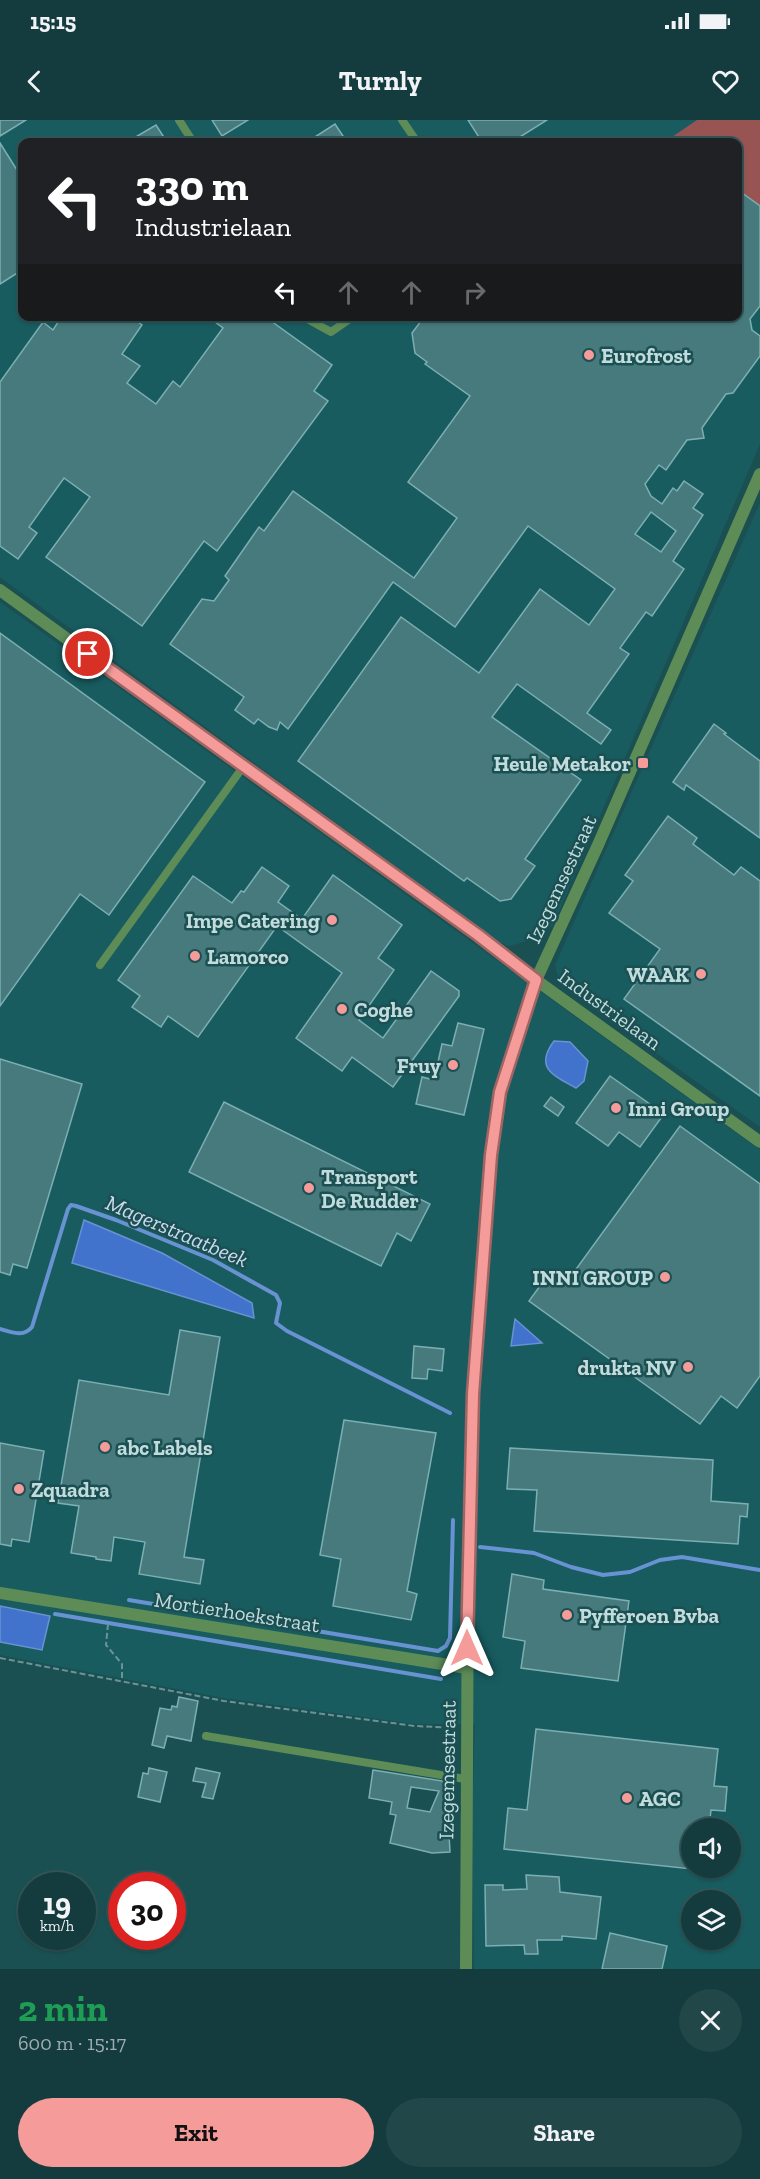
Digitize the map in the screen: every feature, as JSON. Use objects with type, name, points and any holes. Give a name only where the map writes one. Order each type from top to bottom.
[{"type":"street","name":"Izegemsestraat","points":[[466,1969],[465,1779],[473,1394],[491,1155],[500,1092],[536,980],[598,845],[760,474]]},
{"type":"street","name":"Industrielaan","points":[[0,590],[760,1142]]},
{"type":"street","name":"Mortierhoekstraat","points":[[0,1593],[467,1668]]},
{"type":"lane","points":[[179,120],[190,138]]},
{"type":"lane","points":[[402,120],[414,138]]},
{"type":"lane","points":[[311,321],[331,333],[347,321]]},
{"type":"lane","points":[[100,965],[243,767]]},
{"type":"lane","points":[[206,1736],[465,1779]]},
{"type":"path","points":[[109,1621],[106,1645],[122,1664],[122,1681]]},
{"type":"path","points":[[0,1658],[224,1701],[415,1726],[467,1728]]},
{"type":"shaded area","points":[[0,120],[760,120],[760,444],[553,925],[531,940],[509,946],[494,940],[0,577]]},
{"type":"shaded area","points":[[697,120],[760,120],[760,206],[742,193],[742,138],[670,138]]},
{"type":"shaded area","points":[[760,503],[760,1127],[569,991],[558,976],[555,965]]},
{"type":"shaded area","points":[[0,602],[760,1150],[760,1969],[474,1969],[472,1815],[475,1724],[415,1724],[224,1698],[0,1655]]},
{"type":"water","points":[[554,1041],[570,1042],[588,1061],[584,1081],[576,1088],[554,1075],[546,1064],[548,1050]]},
{"type":"water","points":[[84,1220],[162,1253],[252,1303],[254,1318],[72,1263]]},
{"type":"water","points":[[515,1319],[542,1343],[511,1346]]},
{"type":"water","points":[[0,1606],[50,1616],[42,1650],[0,1642]]},
{"type":"building","points":[[0,120],[26,120],[0,136]]},
{"type":"building","points":[[212,120],[248,120],[222,136]]},
{"type":"building","points":[[468,120],[547,120],[518,138],[479,138]]},
{"type":"building","points":[[335,124],[344,138],[313,138]]},
{"type":"building","points":[[156,125],[164,138],[134,138]]},
{"type":"building","points":[[0,143],[18,172],[18,273],[0,284]]},
{"type":"building","points":[[742,193],[760,206],[760,306],[750,319],[752,330],[760,336],[760,356],[733,393],[726,394],[702,428],[704,438],[687,440],[666,470],[659,465],[645,484],[651,496],[662,504],[673,488],[677,491],[684,481],[703,494],[693,508],[703,515],[673,561],[684,569],[652,616],[646,612],[620,648],[629,654],[587,713],[611,730],[601,744],[517,684],[492,717],[581,780],[525,859],[535,866],[511,899],[500,901],[467,878],[464,881],[298,761],[401,617],[479,673],[540,589],[589,625],[615,589],[528,526],[455,627],[393,582],[288,729],[280,722],[277,730],[258,719],[254,724],[235,710],[244,697],[170,644],[202,599],[214,601],[229,580],[225,576],[259,527],[264,531],[293,491],[414,578],[457,518],[408,482],[470,396],[425,364],[427,362],[415,353],[412,333],[421,321],[742,321]],"holes":[[[651,512],[676,531],[661,552],[635,534]]]},
{"type":"building","points":[[59,321],[137,321],[142,325],[122,354],[140,366],[127,383],[156,404],[173,381],[180,387],[223,328],[214,321],[271,321],[332,365],[314,391],[328,401],[217,551],[204,541],[142,626],[46,557],[90,497],[64,478],[29,527],[37,533],[18,559],[0,546],[0,382],[43,322],[53,330]]},
{"type":"building","points":[[0,633],[205,782],[109,915],[80,894],[0,1006]]},
{"type":"building","points":[[714,724],[760,761],[760,838],[686,785],[684,790],[673,782]]},
{"type":"building","name":"WAAK","points":[[668,816],[697,838],[693,844],[734,875],[741,867],[760,881],[760,1096],[624,999],[660,949],[609,913],[633,881],[625,875]]},
{"type":"building","points":[[262,867],[289,886],[278,902],[302,919],[333,875],[402,925],[378,958],[394,970],[359,1020],[383,1038],[431,971],[459,991],[459,996],[393,1087],[352,1057],[342,1071],[296,1038],[342,973],[277,926],[198,1037],[168,1016],[161,1027],[132,1007],[140,996],[118,980],[193,876],[232,903],[241,891],[244,892]]},
{"type":"building","points":[[458,1023],[484,1029],[464,1115],[416,1104],[422,1077],[434,1080],[442,1044],[452,1046]]},
{"type":"building","points":[[0,1059],[82,1084],[27,1268],[13,1264],[10,1275],[0,1272]]},
{"type":"building","points":[[610,1076],[664,1114],[640,1147],[619,1132],[608,1146],[576,1123]]},
{"type":"building","points":[[551,1097],[564,1107],[558,1116],[544,1106]]},
{"type":"building","name":"Transport De Rudder","points":[[224,1102],[430,1204],[411,1241],[397,1233],[381,1266],[189,1172]]},
{"type":"building","name":"INNI GROUP","points":[[680,1126],[760,1184],[760,1376],[737,1408],[721,1396],[700,1424],[529,1301],[550,1272],[566,1283]]},
{"type":"building","points":[[180,1330],[220,1337],[184,1557],[204,1560],[200,1584],[139,1574],[145,1542],[114,1537],[111,1561],[71,1553],[79,1506],[58,1503],[79,1380],[169,1395]]},
{"type":"building","points":[[414,1346],[444,1349],[442,1371],[428,1369],[427,1379],[412,1378]]},
{"type":"building","points":[[344,1420],[436,1433],[407,1591],[417,1594],[411,1620],[333,1606],[341,1559],[320,1555]]},
{"type":"building","name":"Zquadra","points":[[0,1443],[44,1451],[29,1542],[12,1539],[11,1546],[0,1544]]},
{"type":"building","points":[[510,1448],[713,1460],[711,1501],[748,1504],[747,1517],[740,1516],[738,1544],[534,1531],[537,1490],[507,1489]]},
{"type":"building","name":"Pyfferoen Bvba","points":[[512,1574],[544,1580],[543,1589],[629,1601],[618,1681],[521,1668],[525,1641],[503,1637]]},
{"type":"building","points":[[179,1697],[198,1701],[191,1741],[167,1736],[164,1748],[152,1745],[160,1708],[171,1710],[172,1706],[177,1707]]},
{"type":"building","name":"AGC","points":[[536,1729],[718,1749],[714,1786],[727,1787],[725,1811],[711,1810],[710,1818],[681,1818],[681,1868],[504,1849],[508,1808],[527,1810]]},
{"type":"building","points":[[149,1768],[167,1772],[160,1802],[138,1797],[143,1773],[148,1774]]},
{"type":"building","points":[[196,1768],[220,1773],[213,1799],[202,1797],[206,1783],[193,1781]]},
{"type":"building","points":[[373,1770],[455,1783],[453,1793],[449,1792],[444,1834],[449,1834],[450,1852],[432,1853],[390,1843],[396,1815],[390,1814],[392,1802],[369,1798]],"holes":[[[411,1787],[439,1791],[430,1812],[407,1808]]]},
{"type":"building","points":[[526,1875],[559,1877],[560,1892],[601,1897],[596,1939],[562,1936],[562,1940],[537,1940],[538,1954],[525,1954],[524,1945],[486,1946],[485,1885],[503,1885],[503,1890],[527,1889]]},
{"type":"building","points":[[610,1933],[667,1946],[662,1969],[602,1969]]},
{"type":"waterway","name":"Magerstraatbeek","points":[[0,1329],[21,1333],[32,1327],[71,1205],[116,1220],[213,1260],[276,1295],[280,1303],[276,1323],[287,1331],[450,1413]]},
{"type":"waterway","points":[[129,1600],[438,1651],[446,1646],[450,1638],[453,1520]]},
{"type":"waterway","name":"Magerstraatbeek","points":[[480,1547],[534,1553],[571,1567],[603,1575],[630,1572],[660,1560],[682,1557],[760,1570]]},
{"type":"waterway","points":[[55,1614],[441,1679]]},
{"type":"place","name":"Eurofrost","points":[[589,355]]},
{"type":"place","name":"Heule Metakor","points":[[643,763]]},
{"type":"place","name":"Impe Catering","points":[[332,920]]},
{"type":"place","name":"Lamorco","points":[[195,956]]},
{"type":"place","name":"WAAK","points":[[701,974]]},
{"type":"place","name":"Coghe","points":[[342,1009]]},
{"type":"place","name":"Fruy","points":[[453,1065]]},
{"type":"place","name":"Inni Group","points":[[616,1108]]},
{"type":"place","name":"Transport De Rudder","points":[[309,1188]]},
{"type":"place","name":"INNI GROUP","points":[[665,1277]]},
{"type":"place","name":"drukta NV","points":[[688,1367]]},
{"type":"place","name":"abc Labels","points":[[105,1447]]},
{"type":"place","name":"Zquadra","points":[[19,1489]]},
{"type":"place","name":"Pyfferoen Bvba","points":[[567,1615]]},
{"type":"place","name":"AGC","points":[[627,1798]]},
{"type":"route","points":[[88,654],[478,935],[536,980],[500,1092],[491,1155],[473,1394],[467,1648]]}]
